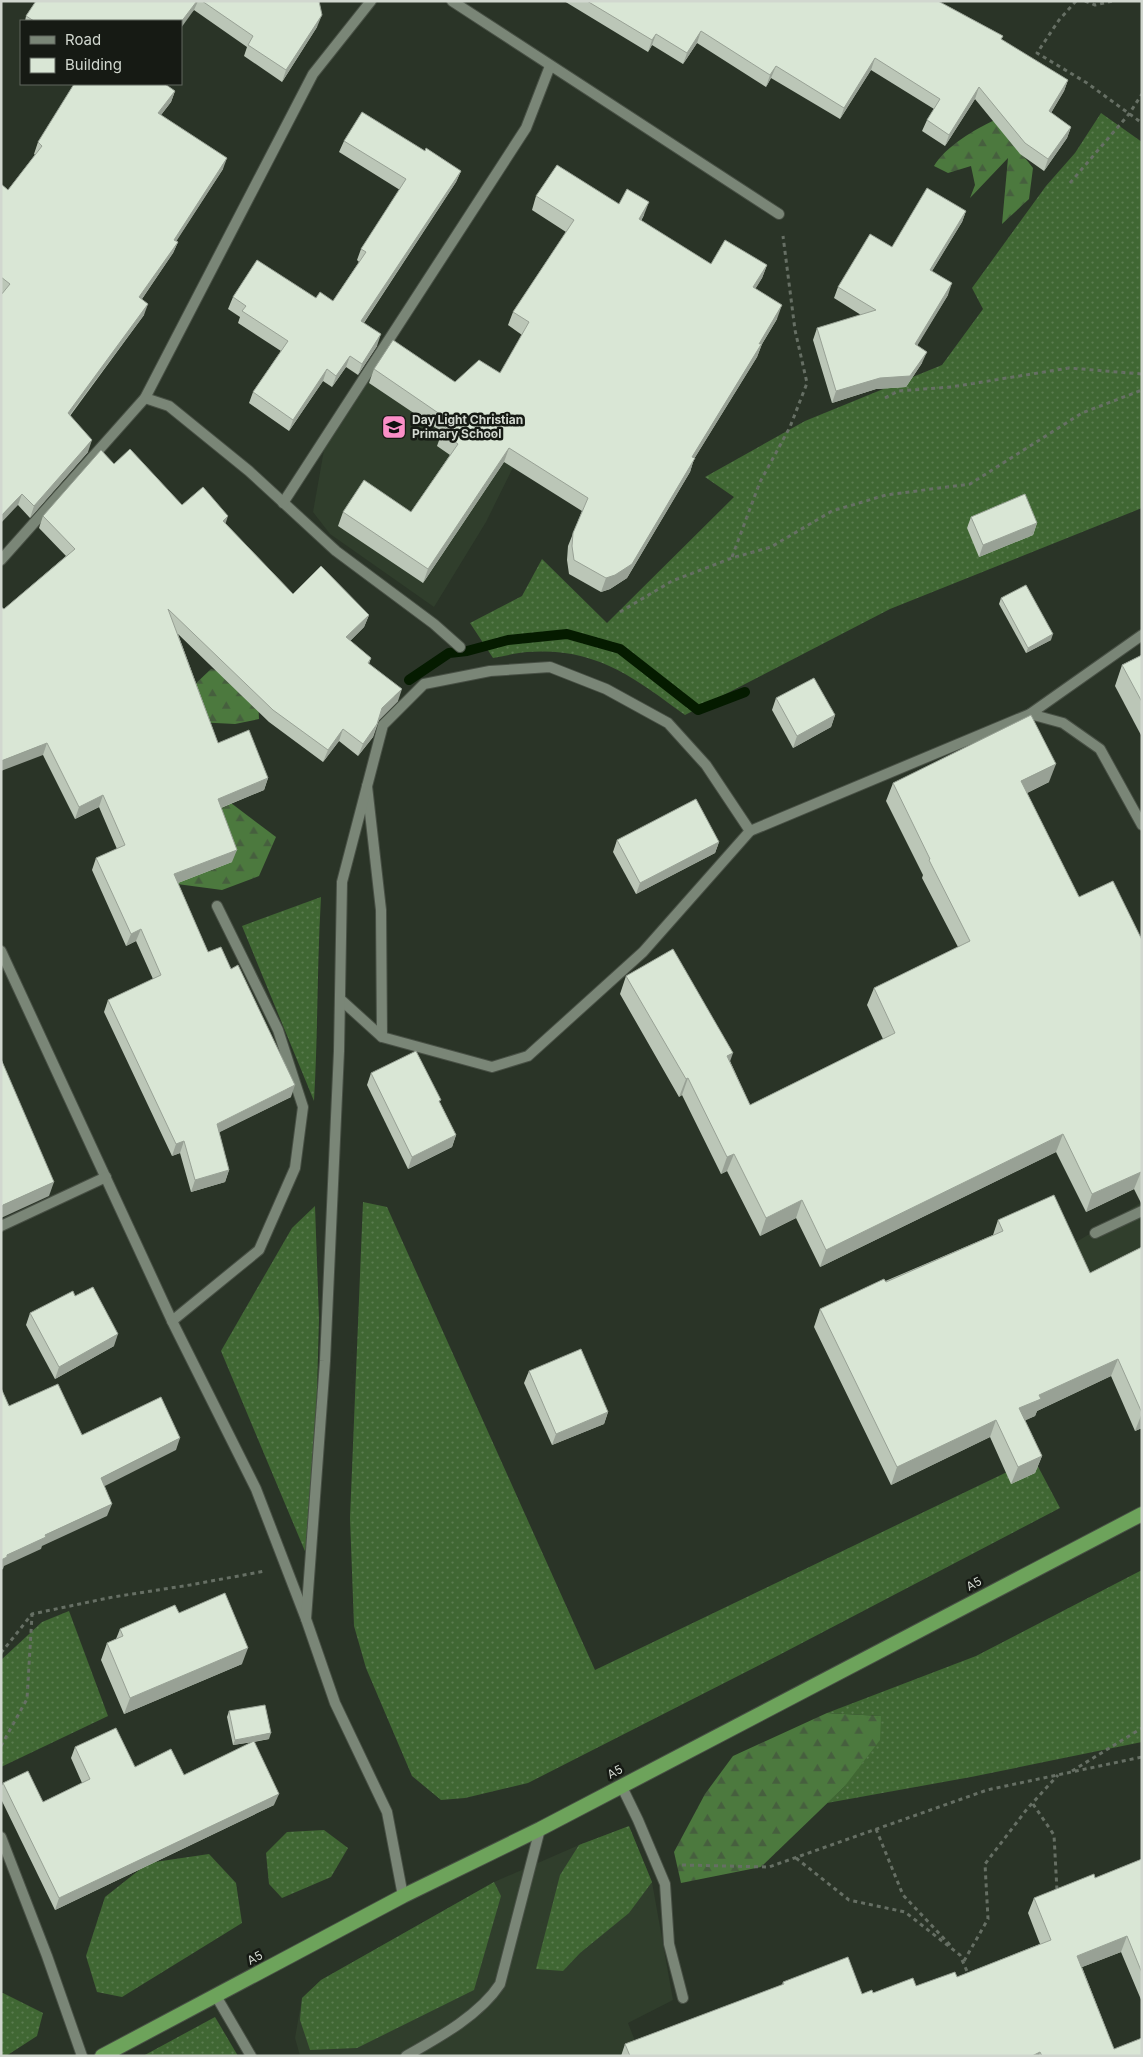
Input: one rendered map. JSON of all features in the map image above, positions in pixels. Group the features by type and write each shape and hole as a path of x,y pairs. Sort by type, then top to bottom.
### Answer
{"highway":[{"name":"A5","path":"102,2056 404,1896 540,1829 1142,1514"}],"street":[{"path":"1,560 144,398 313,74 371,1"},
{"path":"452,1 778,214"},
{"path":"283,504 526,128 550,66"},
{"path":"144,398 169,406 249,471 336,551 434,624 460,647"},
{"path":"340,999 382,1037 492,1067 528,1056 643,952 750,831 1030,714 1142,635"},
{"path":"306,1619 325,1361 340,999 342,882 383,725 424,684 490,671 550,667 606,689 668,723 706,765 750,831"},
{"path":"1030,714 1063,723 1100,749 1142,825"},
{"path":"367,785 380,910 382,1037"},
{"path":"172,1321 259,1250 295,1168 303,1107 278,1030 217,906"},
{"path":"1,951 172,1321 256,1489 306,1619 335,1703 387,1812 404,1896"},
{"path":"1,1226 106,1177"},
{"path":"1095,1233 1142,1211"},
{"path":"621,1785 665,1884 669,1944 684,1998"},
{"path":"406,2056 438,2037 490,1998 500,1984 540,1829"},
{"path":"1,1837 47,1956 82,2056"},
{"path":"216,1996 250,2056"}],"path":[{"path":"1076,1 1059,20 1037,53 1087,83 1142,123"},
{"path":"1085,1 1095,5 1113,1"},
{"path":"1070,183 1130,114 1142,94"},
{"path":"732,558 760,482 790,427 806,383 795,330 778,214"},
{"path":"885,398 898,391 951,387 1069,368 1142,374"},
{"path":"620,612 672,581 732,558 772,547 832,511 886,495 970,484 1082,414 1142,390"},
{"path":"1,1653 32,1614 113,1597 190,1586 270,1570"},
{"path":"1,1746 27,1699 32,1614"},
{"path":"1069,1772 1142,1728"},
{"path":"681,1865 769,1867 987,1790 1142,1757"},
{"path":"964,1962 988,1919 986,1864 1058,1775"},
{"path":"1033,1804 1054,1835 1057,1895"},
{"path":"876,1829 903,1895 960,1955 970,1979"},
{"path":"796,1858 849,1900 905,1912 960,1955"}],"shaded area":[{"path":"388,347 525,443 486,522 434,607 330,534 313,512 324,450"},
{"path":"1142,1202 1142,1378 1073,1244"},
{"path":"629,1826 652,1882 673,2000 628,2023 641,2056 300,2056 295,2038 302,1998 321,1980 494,1882 579,1845"}],"green space":[{"path":"1101,113 1142,142 1142,508 890,609 685,715 630,677 594,660 573,654 551,652 527,652 493,658 470,623 522,596 542,559 607,623 734,497 705,477 805,421 942,365 983,309 972,288 1046,186 1075,153"},
{"path":"995,120 1033,168 1029,199 1002,224 1008,158 970,198 975,185 971,166 948,173 934,166 953,145"},
{"path":"211,669 234,674 258,698 259,719 235,724 196,722 190,689"},
{"path":"227,800 276,837 259,876 222,890 177,884 192,801"},
{"path":"321,897 316,1050 314,1101 242,926"},
{"path":"363,1202 387,1207 595,1670 1034,1459 1060,1508 781,1654 528,1783 465,1798 441,1800 412,1776 366,1668 354,1626 350,1518"},
{"path":"315,1206 319,1319 312,1568 221,1351 292,1228"},
{"path":"1142,1570 1142,1742 971,1777 827,1803 844,1787 881,1716 827,1713 976,1656"},
{"path":"69,1611 108,1716 1,1767 1,1660 42,1622"},
{"path":"827,1713 881,1716 880,1740 844,1787 761,1867 681,1883 674,1852 705,1794 733,1756"},
{"path":"629,1826 652,1882 629,1913 580,1953 563,1971 536,1969 560,1875 579,1845"},
{"path":"324,1830 348,1848 331,1877 282,1898 269,1884 266,1853 287,1832"},
{"path":"209,1854 236,1883 242,1923 122,1997 97,1992 86,1956 105,1897 148,1863"},
{"path":"494,1882 501,1896 474,1990 357,2048 310,2050 300,2020 302,1998 321,1980"},
{"path":"3,1993 43,2013 37,2036 6,2056 1,2056 1,1994"},
{"path":"215,2017 238,2056 143,2056"}],"building":[{"path":"36,1 197,1 182,21 32,20 26,16"},
{"path":"202,1 319,1 322,15 286,70 248,45 253,36"},
{"path":"587,1 938,1 1003,36 1001,39 1068,80 1049,111 1071,127 1048,159 1025,143 979,87 949,135 927,120 940,99 875,58 844,108 776,66 770,75 701,31 687,53 656,34 652,40"},
{"path":"73,85 166,85 175,91 158,113 227,158 174,240 178,242 139,297 148,304 68,413 92,440 34,506 22,494 1,516 1,295 10,284 1,277 1,184 8,190 42,146 38,142"},
{"path":"362,112 425,151 426,148 461,171 361,321 381,334 362,364 350,356 336,376 327,369 293,420 253,392 288,341 242,311 246,306 233,297 257,260 316,298 320,292 333,301 366,252 361,249 406,179 344,141"},
{"path":"557,165 619,204 627,189 649,202 639,219 711,264 725,240 767,265 753,287 782,305 759,344 762,343 692,457 695,458 632,564 615,575 606,578 574,560 573,533 588,498 509,448 428,569 343,512 364,480 411,512 458,444 442,433 450,421 374,369 393,340 455,382 479,360 500,373 529,322 513,312 574,220 536,196"},
{"path":"927,188 966,211 930,270 952,283 915,344 927,352 910,376 880,378 836,391 817,328 876,310 838,287 870,234 892,247"},
{"path":"130,449 182,505 203,487 228,516 223,521 293,594 321,566 369,615 346,637 371,658 368,663 402,689 382,708 377,724 363,744 343,729 328,750 273,710 168,609 218,743 249,730 268,778 218,799 237,850 174,874 208,952 221,947 231,969 238,965 295,1085 217,1124 229,1170 195,1180 184,1141 176,1144 108,1000 161,975 141,929 131,934 96,858 125,845 103,795 79,807 47,743 1,761 1,607 4,609 75,549 43,516 101,450 114,464"},
{"path":"1025,494 1037,523 983,545 971,517"},
{"path":"1026,585 1053,634 1028,648 1001,598"},
{"path":"1142,655 1142,702 1122,665"},
{"path":"814,678 835,715 797,736 776,698"},
{"path":"1031,715 1056,764 1021,781 1079,897 1113,881 1142,940 1142,1174 1141,1172 1092,1194 1063,1134 826,1250 802,1200 766,1218 734,1154 727,1157 688,1078 686,1079 626,976 673,949 733,1053 727,1056 750,1105 895,1033 874,988 970,941 893,783"},
{"path":"696,799 719,842 640,883 617,840"},
{"path":"416,1051 441,1100 439,1101 456,1135 412,1157 371,1073"},
{"path":"1,1059 54,1182 3,1205 1,1208"},
{"path":"1054,1195 1090,1273 1142,1247 1142,1413 1118,1359 1039,1395 1041,1399 1019,1408 1042,1456 1018,1467 996,1420 897,1467 820,1309 884,1279 886,1282 1003,1231 998,1220"},
{"path":"93,1287 118,1334 59,1367 30,1313 73,1291 75,1296"},
{"path":"581,1349 608,1412 556,1434 529,1371"},
{"path":"58,1384 82,1435 161,1397 180,1438 101,1478 112,1504 45,1535 46,1537 7,1555 7,1557 1,1560 1,1388 9,1406"},
{"path":"225,1593 248,1648 130,1698 107,1643 123,1636 120,1629 175,1605 179,1613"},
{"path":"265,1705 271,1733 235,1740 229,1711"},
{"path":"116,1728 135,1767 171,1749 184,1775 254,1741 279,1794 59,1898 3,1783 28,1771 43,1802 90,1779 75,1747"},
{"path":"1142,1859 1142,1973 1127,1936 1077,1956 1114,2049 1142,2038 1142,2056 1042,2056 1040,2052 1032,2056 630,2056 625,2044 784,1984 783,1982 848,1957 862,1994 872,1990 873,1993 913,1978 916,1986 955,1972 957,1977 1051,1940 1034,1898 1094,1874 1095,1878"}],"waterway":[{"path":"409,680 449,653 467,651 508,640 567,634 620,649 698,710 745,692"}],"place":[{"name":"Day Light Christian Primary School","path":"394,427"}]}
